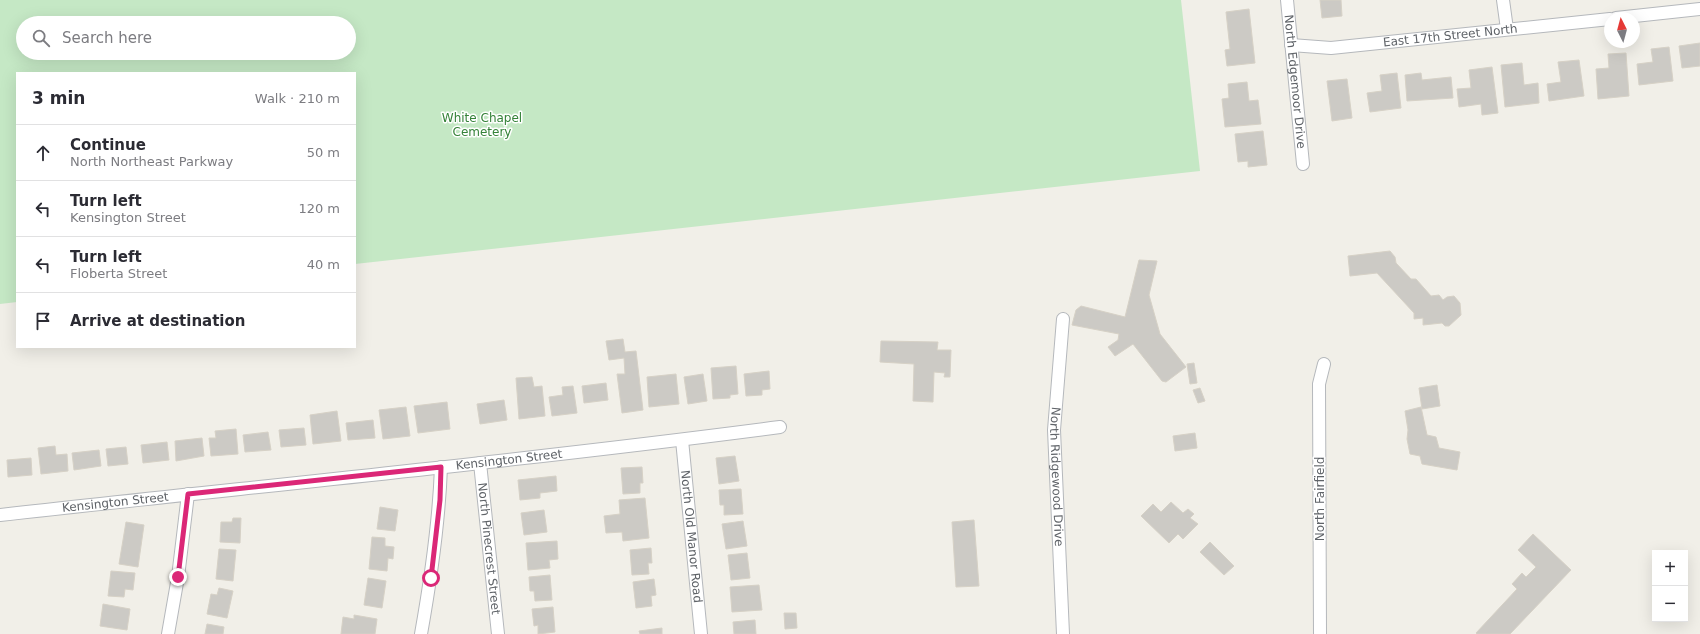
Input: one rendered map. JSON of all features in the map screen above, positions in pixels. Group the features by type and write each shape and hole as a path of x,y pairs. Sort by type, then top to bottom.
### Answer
{"street":[{"name":"North Edgemoor Drive","path":"1286,0 1303,164"},
{"path":"1503,0 1506,29"},
{"path":"1640,15 1700,9"},
{"name":"East 17th Street North","path":"1291,45 1331,48 1604,20"},
{"name":"North Ridgewood Drive","path":"1063,319 1054,430 1063,634"},
{"name":"North Fairfield","path":"1320,634 1319,384 1324,364"},
{"name":"Kensington Street","path":"0,515 682,440 780,427"},
{"name":"North Old Manor Road","path":"682,440 701,634"},
{"name":"North Pinecrest Street","path":"480,462 498,634"},
{"path":"421,634 431,578 440,500 441,467"},
{"path":"168,634 178,577 188,494"}],"green space":[{"name":"White Chapel Cemetery","path":"0,0 1181,0 1200,171 356,264 356,72 16,72 16,302 0,304"}],"building":[{"path":"1320,0 1341,0 1342,16 1322,18"},
{"path":"1249,9 1255,63 1227,66 1225,50 1230,49 1226,12"},
{"path":"1700,43 1700,66 1682,68 1679,46"},
{"path":"1669,47 1673,81 1639,85 1637,64 1653,62 1651,49"},
{"path":"1626,53 1629,96 1598,99 1596,69 1609,68 1608,54"},
{"path":"1579,60 1584,96 1549,101 1547,84 1561,82 1558,62"},
{"path":"1522,63 1524,85 1538,83 1539,103 1505,107 1501,65"},
{"path":"1492,67 1498,113 1482,115 1481,104 1459,107 1457,89 1471,88 1469,70"},
{"path":"1397,73 1401,108 1370,112 1367,93 1382,91 1380,75"},
{"path":"1421,73 1422,80 1451,77 1453,98 1407,101 1405,75"},
{"path":"1347,79 1352,118 1332,121 1327,81"},
{"path":"1247,82 1249,101 1258,100 1261,124 1225,127 1222,99 1229,98 1228,84"},
{"path":"1263,131 1267,165 1248,167 1248,161 1238,162 1235,134"},
{"path":"1390,251 1395,257 1396,263 1411,279 1416,279 1431,296 1439,295 1443,300 1447,297 1454,296 1460,303 1461,315 1449,326 1445,326 1442,323 1423,325 1423,318 1414,319 1414,313 1377,273 1350,276 1348,256"},
{"path":"1139,260 1157,261 1149,295 1160,334 1186,367 1166,382 1162,381 1133,344 1115,356 1108,347 1118,340 1119,334 1072,325 1076,310 1081,306 1125,317"},
{"path":"623,339 625,352 636,351 643,410 622,413 617,374 625,374 624,358 609,360 606,341"},
{"path":"881,341 938,342 937,350 951,350 950,377 944,377 945,373 934,372 933,402 913,401 914,364 880,362"},
{"path":"1194,363 1197,383 1190,384 1187,364"},
{"path":"736,366 738,394 730,395 730,398 713,399 711,368"},
{"path":"769,371 770,389 762,390 762,395 746,396 744,374"},
{"path":"676,374 679,404 649,407 647,377"},
{"path":"703,374 707,401 688,404 684,377"},
{"path":"532,377 534,387 542,386 545,416 519,419 516,378"},
{"path":"606,383 608,400 584,403 582,386"},
{"path":"1437,385 1440,406 1422,409 1419,388"},
{"path":"573,386 577,413 552,416 549,397 563,395 562,387"},
{"path":"1200,388 1205,401 1198,403 1193,390"},
{"path":"504,400 507,420 480,424 477,404"},
{"path":"447,402 450,429 418,433 414,406"},
{"path":"406,407 410,436 383,439 379,410"},
{"path":"1421,407 1427,435 1436,437 1439,448 1460,452 1457,470 1422,464 1420,456 1410,454 1407,439 1408,430 1405,411"},
{"path":"337,411 341,441 313,444 310,415"},
{"path":"373,420 375,438 348,440 346,423"},
{"path":"304,428 306,445 281,447 279,430"},
{"path":"236,429 238,454 211,456 209,438 216,438 215,431"},
{"path":"268,432 271,450 245,452 243,435"},
{"path":"1195,433 1197,448 1175,451 1173,436"},
{"path":"202,438 204,456 176,461 175,441"},
{"path":"167,442 169,460 143,463 141,445"},
{"path":"55,446 56,455 67,454 68,471 41,474 38,448"},
{"path":"126,447 128,464 108,466 106,449"},
{"path":"99,450 101,466 74,470 72,453"},
{"path":"735,456 739,481 719,484 716,458"},
{"path":"31,458 32,475 8,477 7,460"},
{"path":"642,467 643,483 640,483 640,493 623,494 621,468"},
{"path":"556,476 557,491 540,493 540,498 520,500 518,480"},
{"path":"741,489 743,514 724,515 724,505 720,505 719,490"},
{"path":"645,498 649,538 623,541 622,532 606,533 604,516 620,514 619,500"},
{"path":"1171,502 1183,513 1188,509 1194,514 1190,518 1198,524 1183,539 1178,534 1169,543 1141,516 1153,504 1161,512"},
{"path":"380,507 398,510 395,531 377,529"},
{"path":"544,510 547,532 524,535 521,513"},
{"path":"233,518 241,518 240,543 220,542 221,522 232,522"},
{"path":"974,520 979,586 956,587 952,522"},
{"path":"743,521 747,546 726,549 722,524"},
{"path":"126,522 144,525 138,567 119,564"},
{"path":"1533,534 1571,570 1510,634 1477,634 1476,633 1517,589 1512,584 1522,573 1526,577 1536,567 1518,550"},
{"path":"372,537 385,538 385,546 394,547 393,559 388,558 387,571 369,569"},
{"path":"557,541 558,559 549,560 550,568 528,570 526,543"},
{"path":"1210,542 1234,566 1224,575 1200,552"},
{"path":"651,548 652,563 648,563 649,574 632,575 630,550"},
{"path":"219,549 236,550 233,581 216,579"},
{"path":"747,553 750,578 731,580 728,555"},
{"path":"111,571 135,573 133,590 125,589 124,597 108,596"},
{"path":"550,575 552,600 535,601 534,591 530,591 529,577"},
{"path":"368,578 386,581 382,608 364,605"},
{"path":"654,579 656,595 651,596 652,606 636,608 633,582"},
{"path":"759,585 762,610 732,612 730,587"},
{"path":"219,588 233,591 227,618 207,614 211,594 217,595"},
{"path":"103,604 130,609 127,630 100,626"},
{"path":"553,607 555,632 538,634 538,625 534,626 532,609"},
{"path":"784,613 796,613 797,628 785,629"},
{"path":"354,615 377,619 375,634 341,634 343,617 354,619"},
{"path":"755,620 756,634 734,634 733,622"},
{"path":"207,624 224,627 223,634 205,634"},
{"path":"662,628 662,634 640,634 639,631"}],"route":[{"path":"178,577 188,494 441,467 440,500 431,578"}]}
